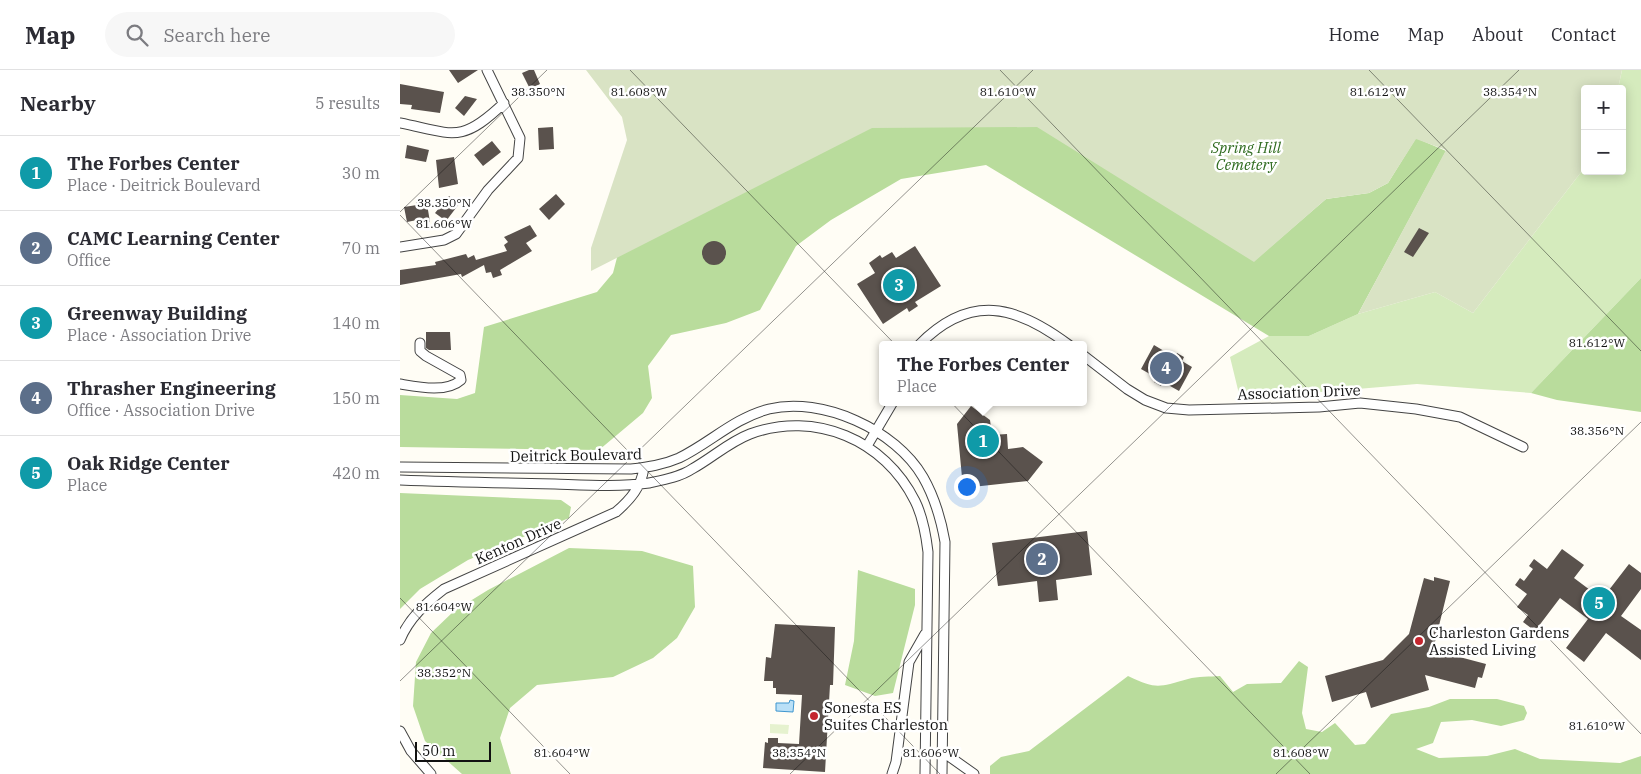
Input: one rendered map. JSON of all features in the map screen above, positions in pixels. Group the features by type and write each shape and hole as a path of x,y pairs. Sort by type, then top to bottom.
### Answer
{"street":[{"path":"400,247 444,240 456,234 488,190 518,158 520,138 487,70"},
{"path":"400,123 450,134 462,133 476,128 504,103"},
{"path":"923,341 949,320 986,310 1005,310 1030,318 1063,341"},
{"path":"400,384 445,387 455,385 461,380 460,375 420,351 420,343"},
{"name":"Association Drive","path":"1087,358 1127,388 1146,400 1166,408 1189,410 1319,407 1360,403 1416,409 1460,417 1523,447"},
{"name":"Deitrick Boulevard","path":"400,467 464,469 654,467 678,458 724,428 769,409 795,406 817,409 856,420 903,451 923,476 940,514 945,542 942,774"},
{"path":"868,446 892,406"},
{"name":"Deitrick Boulevard","path":"400,480 591,485 641,483 662,480 691,470 737,440 750,434 775,428 812,425 828,428 868,446 885,460 902,479 916,502 925,531 928,552 925,774"},
{"name":"Kenton Drive","path":"400,640 404,631 421,608 444,589 616,512 629,501 641,483 644,468"},
{"path":"892,774 896,762 909,662 926,631"},
{"path":"400,731 411,751 430,774"},
{"path":"943,752 974,774"}],"green space":[{"name":"Spring Hill Cemetery","path":"586,70 1622,70 1619,85 1581,85 1581,172 1473,313 1435,292 1358,314 1446,150 1416,139 1388,183 1369,193 1326,199 1254,262 1037,127 872,128 591,271 591,248 627,140 622,117"},
{"path":"1622,70 1641,70 1641,278 1531,393 1417,384 1285,395 1239,394 1230,357 1269,336 1309,336 1358,314 1435,292 1473,313 1581,172 1581,175 1626,175 1626,85 1619,85"},
{"path":"871,119 1037,126 1254,261 1326,199 1369,193 1388,183 1416,138 1446,151 1358,314 1309,336 1269,336 986,165 901,179 831,220 796,246 760,310 726,323 671,335 648,366 652,398 643,413 599,450 400,447 400,395 457,399 475,393 484,327 597,292 613,273 642,161"},
{"path":"1641,278 1641,412 1557,400 1531,393"},
{"path":"400,493 561,500 571,507 569,518 468,560 420,589 400,609"},
{"path":"569,548 642,551 693,566 695,607 677,638 653,658 613,677 537,685 510,708 500,738 511,774 462,774 425,741 413,706 416,662 431,633 454,611 488,590"},
{"path":"858,570 915,589 915,605 893,693 875,696 845,685 854,641"},
{"path":"1299,661 1308,667 1302,713 1306,729 1322,732 1335,723 1355,745 1365,744 1391,714 1429,707 1450,699 1497,699 1524,706 1527,713 1524,720 1501,726 1472,720 1441,722 1433,743 1416,749 1439,758 1487,756 1515,749 1540,759 1620,763 1641,756 1641,774 990,774 990,766 1001,757 1029,751 1128,676 1146,684 1158,686 1196,677 1220,676 1233,692 1247,684 1281,683"},
{"path":"770,724 789,725 788,734 770,733"}],"water":[{"path":"790,700 794,701 793,712 776,711 776,703 789,703"}],"building":[{"path":"449,70 478,70 458,83"},
{"path":"534,70 540,84 530,89 522,73"},
{"path":"400,84 444,92 440,113 411,109 412,105 400,104"},
{"path":"465,96 477,99 464,116 455,108"},
{"path":"553,127 554,149 539,150 538,128"},
{"path":"492,141 501,152 483,166 474,155"},
{"path":"407,145 429,150 426,162 405,158"},
{"path":"454,157 458,184 439,188 436,160"},
{"path":"556,194 565,204 549,220 539,209"},
{"path":"449,196 459,204 446,221 435,213"},
{"path":"426,198 430,222 418,224 417,220 407,222 404,207 417,205 416,200"},
{"path":"530,225 537,236 526,243 532,251 500,270 502,275 493,278 491,272 486,273 484,265 462,277 461,274 400,285 400,270 436,265 435,262 466,254 468,258 474,255 476,260 507,251 504,245 508,242 504,237"},
{"path":"1419,228 1429,233 1413,257 1404,252"},
{"path":"714,241 722,245 726,253 722,261 714,265 706,261 702,253 706,245"},
{"path":"915,246 941,286 915,302 918,306 909,312 907,308 883,324 857,284 875,273 869,263 880,255 882,258 892,252 896,258"},
{"path":"426,332 450,332 451,350 429,350 426,348"},
{"path":"1154,345 1174,357 1177,353 1184,357 1182,361 1192,367 1179,391 1163,382 1161,386 1154,382 1157,378 1141,369"},
{"path":"971,406 990,420 992,435 1007,434 1008,449 1023,447 1043,462 1028,481 963,488 957,424"},
{"path":"1087,531 1092,575 1056,580 1058,600 1039,602 1037,581 998,586 992,543"},
{"path":"1562,549 1584,565 1574,578 1602,599 1629,564 1641,573 1641,589 1621,616 1641,630 1641,660 1606,633 1584,662 1566,648 1588,619 1560,598 1535,631 1523,622 1528,615 1517,607 1527,594 1515,585 1520,578 1524,581 1533,569 1529,566 1534,559 1547,569"},
{"name":"Charleston Gardens Assisted Living","path":"1434,577 1450,581 1433,650 1486,664 1482,678 1478,677 1475,688 1425,675 1429,690 1371,708 1366,692 1332,702 1325,676 1383,660 1409,634 1424,578 1434,581"},
{"name":"Sonesta ES Suites Charleston","path":"775,624 835,627 833,685 830,685 825,772 763,768 765,742 768,743 768,738 778,738 778,743 799,744 802,695 776,694 776,688 773,688 773,681 764,681 766,657 771,658"}],"place":[{"name":"Greenway Building","path":"899,285"},
{"name":"Thrasher Engineering","path":"1166,368"},
{"name":"The Forbes Center","path":"983,441"},
{"name":"CAMC Learning Center","path":"1042,559"},
{"name":"Oak Ridge Center","path":"1599,603"},
{"name":"Charleston Gardens Assisted Living","path":"1419,641"},
{"name":"Sonesta ES Suites Charleston","path":"814,716"}]}
